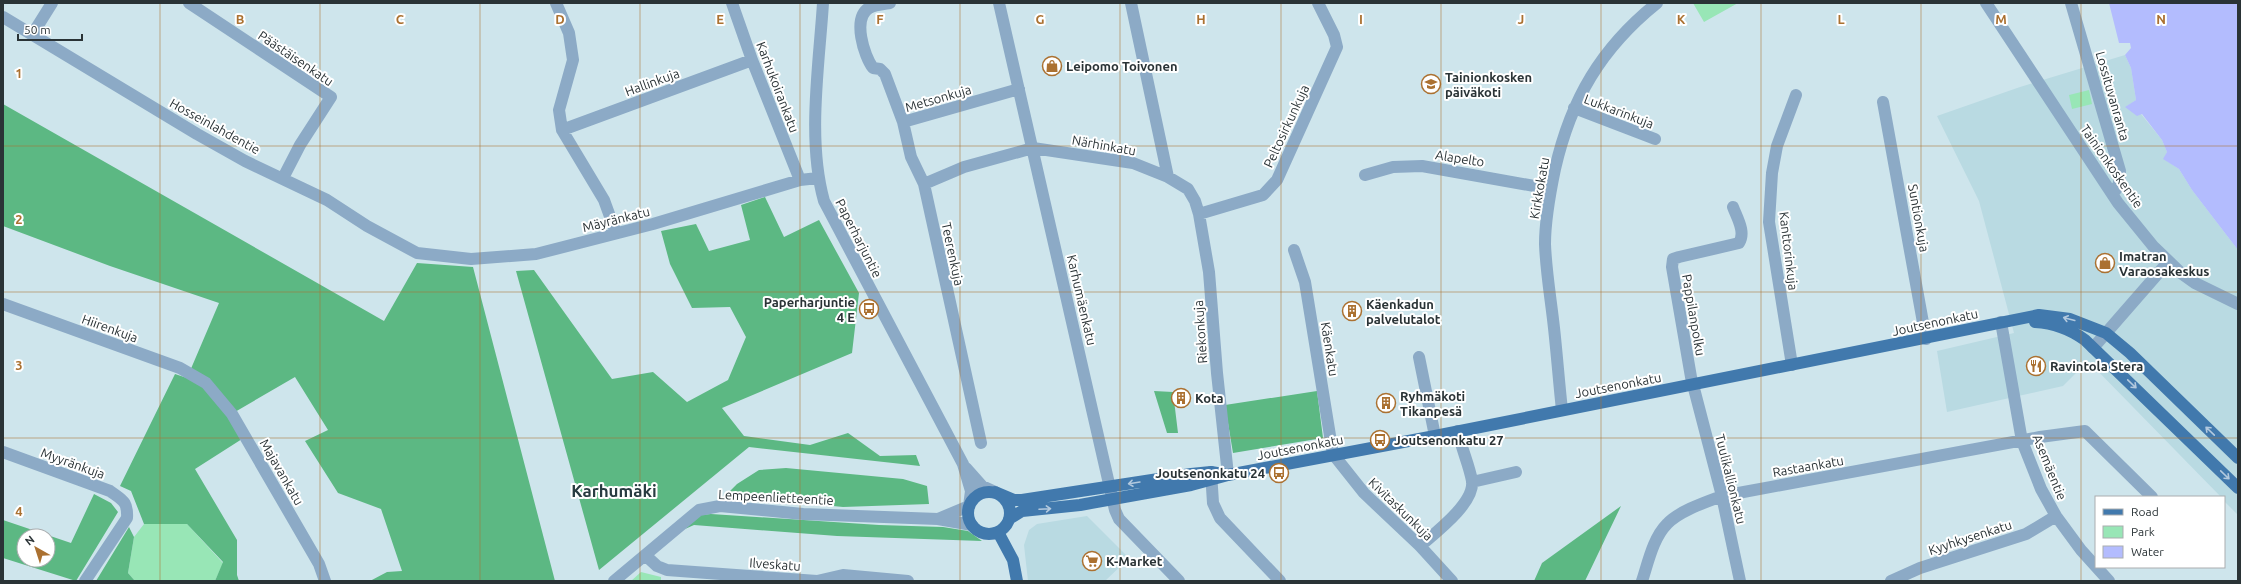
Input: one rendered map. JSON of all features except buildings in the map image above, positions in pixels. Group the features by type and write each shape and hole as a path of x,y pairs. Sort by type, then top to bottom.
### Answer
{"main road":[{"name":"Joutsenonkatu","path":"995,492 1014,500 1022,500 1110,486 1228,475 1792,366 2039,315 2056,316 2089,325 2106,333"},
{"name":"Joutsenonkatu","path":"2006,321 2056,325 2073,331 2093,348"},
{"path":"2106,333 2130,353 2238,458"},
{"path":"2093,348 2238,488"},
{"name":"Joutsenonkatu","path":"1009,520 1022,511 1080,505 1113,499 1211,476"},
{"path":"995,492 1009,506 1009,520 998,532 985,534 972,525 968,516 969,506 980,494 995,492"},
{"path":"998,532 1013,560 1017,581"}],"street":[{"path":"32,35 52,3"},
{"name":"Päästäisenkatu","path":"188,3 331,97 300,145 283,178"},
{"path":"556,3 569,33 573,60 559,110 562,130 604,200 616,233"},
{"name":"Karhukoirankatu","path":"732,3 752,60 800,180"},
{"name":"Paperharjuntie","path":"822,3 815,160 824,201 963,464 971,491 969,506"},
{"path":"890,3 869,8 862,14 859,25 868,62 873,68 880,69 885,74 903,122"},
{"name":"Karhumäenkatu","path":"999,3 1113,499 1119,519 1179,581"},
{"path":"1131,3 1168,177"},
{"name":"Peltosirkunkuja","path":"1199,214 1263,195 1277,180 1337,47 1334,35 1318,3"},
{"name":"Kirkkokatu","path":"1562,410 1546,259 1546,232 1551,189 1563,138 1574,108 1589,78 1604,56 1638,18 1657,3"},
{"name":"Tainionkoskentie","path":"1986,3 2112,194 2153,246 2168,262 2195,282 2238,304"},
{"name":"Lossituvanranta","path":"2071,3 2120,171 2120,179 2117,190 2112,194"},
{"name":"Hosseinlahdentie","path":"3,17 211,142 245,161 326,200 367,226 417,253"},
{"name":"Hallinkuja","path":"562,130 752,60"},
{"name":"Metsonkuja","path":"924,184 911,157 903,122 1019,89"},
{"name":"Kanttorinkuja","path":"1792,366 1769,222 1772,179 1777,146 1796,95"},
{"name":"Suntionkuja","path":"1884,102 1926,339"},
{"name":"Lukkarinkuja","path":"1574,108 1655,139"},
{"path":"924,184 964,166 1033,148"},
{"name":"Närhinkatu","path":"1033,148 1133,163 1168,177 1188,189"},
{"name":"Alapelto","path":"1366,176 1393,167 1422,166 1551,189"},
{"name":"Mäyränkatu","path":"417,253 471,259 536,254 653,224 800,180 818,178"},
{"name":"Teerenkuja","path":"924,184 981,442"},
{"name":"Riekonkuja","path":"1188,189 1199,214 1209,272 1217,373 1228,475"},
{"name":"Pappilanpolku","path":"1693,385 1672,275 1673,259 1739,243 1742,238 1742,232 1733,207"},
{"name":"Käenkatu","path":"1294,250 1305,282 1333,454"},
{"path":"2093,348 2168,262"},
{"name":"Hiirenkuja","path":"3,304 180,368 206,383"},
{"name":"Asemäentie","path":"2006,321 2022,441 2041,489 2056,516 2102,579"},
{"path":"1419,357 1435,436"},
{"name":"Majavankatu","path":"206,383 232,414 319,564 325,581"},
{"name":"Tuulikallionkatu","path":"1693,385 1722,496 1740,581"},
{"path":"1420,546 1461,509 1470,494 1472,482 1458,431"},
{"name":"Rastaankatu","path":"1642,581 1656,541 1667,524 1693,508 1722,496 2022,441 2085,431 2151,496"},
{"name":"Myyränkuja","path":"3,452 110,491 123,500 128,507 127,518 85,581"},
{"name":"Kivitaskunkuja","path":"1333,454 1364,493 1420,546 1452,581"},
{"name":"Paperharjuntie","path":"963,464 982,486 995,492"},
{"path":"1472,482 1516,472"},
{"path":"1211,476 1213,503 1220,518 1280,581"},
{"name":"Lempeenlietteentie","path":"614,581 699,510 720,506 802,514 938,519 972,525"},
{"name":"Lempeenlietteentie","path":"938,519 969,506"},
{"name":"Kyyhkysenkatu","path":"1890,581 1920,568 2026,534 2056,516"},
{"name":"Ilveskatu","path":"645,555 657,566 667,570 817,580 843,575 908,581"}],"shaded area":[{"path":"2125,55 2131,68 2136,100 2126,107 2141,114 2162,140 2167,152 2164,159 2179,169 2192,190 2238,250 2238,515 2225,502 2225,496 2220,496 2088,361 2063,386 1947,412 1937,351 2014,333 1979,201 1937,116 2020,87"},
{"path":"1087,516 1129,558 1105,581 1028,581 1024,545 1029,530 1037,524"}],"green space":[{"path":"1693,3 1738,3 1704,22"},
{"path":"2089,90 2092,104 2072,109 2069,95"},
{"path":"3,104 384,321 417,263 473,267 555,581 370,581 387,572 402,571 381,509 338,493 305,441 328,430 295,377 228,416 242,439 195,469 237,540 237,575 239,581 215,581 223,562 187,524 144,524 131,491 120,486 175,374 187,378 219,303 110,266 3,226"},
{"path":"765,197 784,237 819,220 859,293 852,353 722,408 744,436 810,445 848,433 880,456 916,455 920,466 749,447 599,570 516,271 534,270 612,379 653,372 687,402 728,380 746,337 730,307 692,308 670,264 661,231 696,224 709,251 750,240 741,205"},
{"path":"1154,391 1173,392 1178,433 1167,433"},
{"path":"1317,391 1323,438 1233,453 1225,405"},
{"path":"786,468 903,479 927,486 929,504 843,507 726,495 737,484 759,470"},
{"path":"94,494 111,503 118,512 76,581 35,568 56,568 56,538 71,543"},
{"path":"1621,506 1585,581 1534,581 1542,563"},
{"path":"711,514 879,525 943,527 968,531 982,541 837,536 694,525 685,529 699,515"},
{"path":"3,520 27,528 16,528 16,562 3,558"},
{"path":"144,524 187,524 223,563 215,581 135,581 128,573 134,537"},
{"path":"129,527 134,537 128,573 135,581 96,581"},
{"path":"641,572 661,577 661,581 631,581"}],"water":[{"path":"2109,3 2238,3 2238,250 2192,190 2179,169 2163,159 2167,152 2162,140 2142,114 2137,116 2125,107 2136,100 2131,68 2125,55 2131,48 2130,43 2119,43"}],"place":[{"name":"Leipomo Toivonen","path":"1052,66"},
{"name":"Tainionkosken päiväkoti","path":"1431,84"},
{"name":"Imatran Varaosakeskus","path":"2105,263"},
{"name":"Paperharjuntie 4 E","path":"869,309"},
{"name":"Käenkadun palvelutalot","path":"1352,311"},
{"name":"Ravintola Stera","path":"2036,366"},
{"name":"Kota","path":"1181,398"},
{"name":"Ryhmäkoti Tikanpesä","path":"1386,403"},
{"name":"Joutsenonkatu 27","path":"1380,440"},
{"name":"Joutsenonkatu 24","path":"1279,473"},
{"name":"K-Market","path":"1092,561"}],"district":[{"name":"Karhumäki","path":"614,491"}]}
